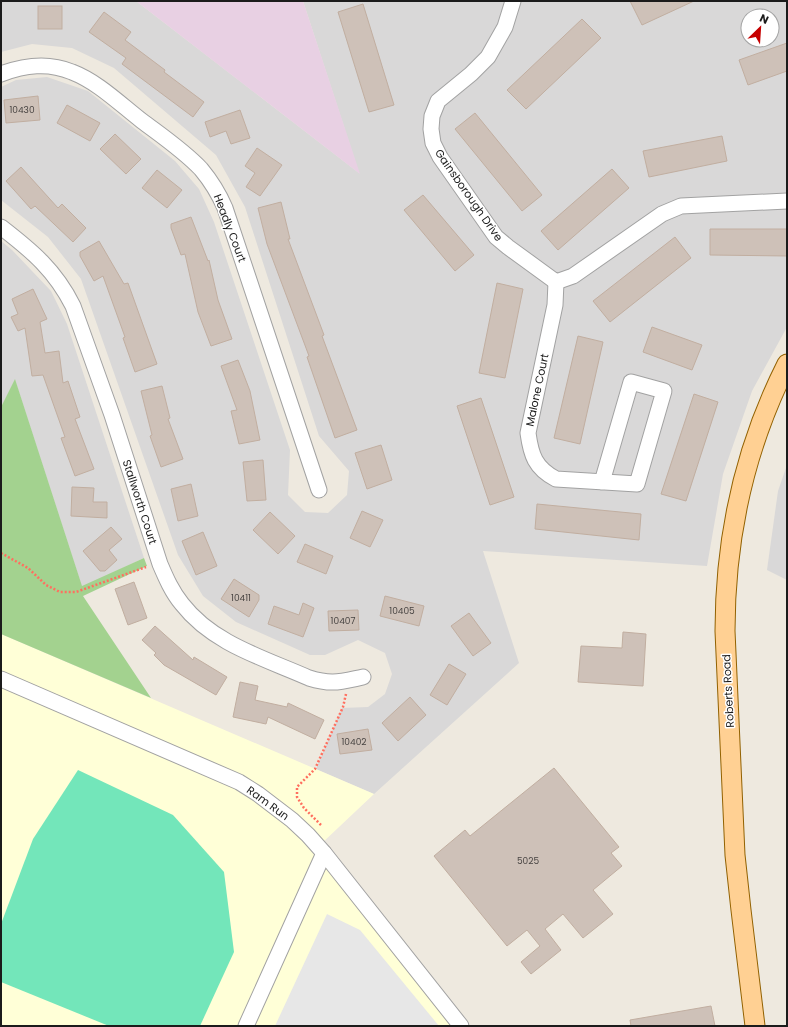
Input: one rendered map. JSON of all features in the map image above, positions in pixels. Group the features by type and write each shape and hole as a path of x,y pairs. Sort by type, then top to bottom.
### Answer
{"main road":[{"name":"Roberts Road","path":"755,1026 740,910 735,855 725,631 725,597 729,558 736,515 746,469 760,426 787,364"}],"street":[{"name":"Gainsborough Drive","path":"513,1 505,27 488,56 471,74 438,102 432,116 433,143 440,157 496,237 556,282"},
{"name":"Headly Court","path":"1,74 26,66 54,67 72,72 92,82 186,155 207,177 225,208 319,490"},
{"path":"556,282 573,276 662,214 681,206 787,201"},
{"name":"Stallworth Court","path":"1,227 34,253 56,277 74,306 112,415 159,562 169,583 182,604 200,624 222,639 309,678 329,682 356,678"},
{"name":"Malone Court","path":"556,282 555,305 528,433 530,447 536,463 546,474 556,479 602,482 637,484 664,392 631,382 602,482"},
{"name":"Ram Run","path":"1,679 239,782 258,794 292,820 324,853 461,1026"},
{"path":"246,1026 324,853"}],"path":[{"path":"1,553 28,568 46,585 60,592 72,592 159,562"},
{"path":"321,825 304,808 297,797 297,787 315,769 356,678"}],"shaded area":[{"path":"1,1 136,1 359,173 303,1 787,1 787,327 752,391 723,474 707,566 483,551 519,663 374,794 316,769 342,708 368,707 385,694 392,674 385,653 358,640 325,655 310,655 236,622 203,596 178,555 81,279 48,237 1,200 1,87 16,80 47,77 88,91 175,161 199,189 214,222 290,450 288,495 305,512 328,513 347,495 349,471 319,436 245,207 216,155 114,68 72,48 32,44 1,52"},
{"path":"136,1 303,1 360,174 351,167"},
{"path":"1,241 12,250 51,291 67,324 144,558 82,587 15,380 1,407"},
{"path":"787,465 787,580 767,570 778,491"},
{"path":"1,634 374,794 321,844 467,1026 1,1026"},
{"path":"327,914 360,930 439,1026 275,1026"}],"green space":[{"path":"15,379 82,586 144,558 147,566 83,596 151,698 1,634 1,407"},
{"path":"78,770 173,815 224,872 234,952 200,1026 109,1026 1,982 1,924 33,839"}],"building":[{"path":"630,1 694,1 642,25"},
{"path":"363,4 394,105 369,112 338,12"},
{"path":"38,6 62,6 62,29 38,29"},
{"path":"104,12 131,32 125,40 204,102 193,117 122,64 126,58 89,32"},
{"path":"582,19 601,38 526,109 507,90"},
{"path":"787,43 787,71 748,85 739,60 773,48 780,48 780,45"},
{"path":"38,96 40,120 6,123 4,100"},
{"path":"67,105 100,123 90,141 57,123"},
{"path":"240,110 250,138 231,144 226,131 210,137 205,122"},
{"path":"475,113 542,195 522,211 455,129"},
{"path":"115,134 141,159 126,174 100,149"},
{"path":"722,136 727,161 649,177 643,151"},
{"path":"257,148 282,165 260,196 246,187 255,173 245,166"},
{"path":"21,167 58,208 62,204 86,228 73,242 35,206 31,209 6,181"},
{"path":"612,169 629,188 558,250 541,231"},
{"path":"157,170 182,190 167,208 142,188"},
{"path":"423,195 474,255 455,271 404,210"},
{"path":"281,202 290,239 288,239 324,335 322,336 357,430 335,438 307,357 309,356 267,244 258,208"},
{"path":"191,217 208,261 209,260 218,300 232,339 211,346 198,312 185,254 181,255 171,228 171,224"},
{"path":"710,229 787,229 787,256 710,255"},
{"path":"675,237 691,258 610,322 593,301"},
{"path":"99,241 124,284 128,283 157,364 135,372 123,338 125,337 103,276 94,281 80,256 80,252"},
{"path":"497,283 523,289 505,378 479,373"},
{"path":"33,289 47,319 40,322 45,353 59,351 63,383 68,381 80,417 75,419 94,469 75,476 61,438 65,437 43,375 32,376 25,328 18,331 11,317 18,314 12,299"},
{"path":"652,327 702,345 692,370 643,352"},
{"path":"578,336 603,342 580,444 554,438"},
{"path":"238,360 250,391 260,440 239,444 231,411 237,410 221,366"},
{"path":"162,386 170,418 168,419 183,459 161,467 150,436 152,435 141,391"},
{"path":"694,394 718,402 686,501 661,494"},
{"path":"481,398 514,497 490,505 457,406"},
{"path":"381,445 392,480 367,489 355,453"},
{"path":"263,460 266,500 247,501 243,462"},
{"path":"191,484 198,516 178,521 171,489"},
{"path":"72,487 94,488 93,502 107,502 107,518 71,516"},
{"path":"537,504 641,514 639,540 535,529"},
{"path":"362,511 383,520 370,547 350,538"},
{"path":"270,512 295,536 278,554 253,530"},
{"path":"111,527 122,539 109,550 117,560 105,571 100,571 83,551"},
{"path":"203,532 217,566 196,575 182,541"},
{"path":"305,544 333,556 326,574 297,562"},
{"path":"234,579 259,595 259,600 249,617 221,599"},
{"path":"134,582 147,618 128,625 115,589"},
{"path":"385,596 424,606 419,626 380,616"},
{"path":"303,603 314,608 303,637 268,624 274,606 299,615"},
{"path":"358,610 359,630 329,631 328,611"},
{"path":"469,613 491,643 473,656 451,626"},
{"path":"155,626 193,660 194,657 227,677 216,695 164,665 154,655 156,653 142,640"},
{"path":"623,632 646,634 643,686 578,682 581,646 622,648"},
{"path":"449,664 466,674 447,705 430,695"},
{"path":"240,682 258,686 255,700 287,707 288,703 324,720 315,739 268,717 266,724 233,717"},
{"path":"410,697 426,715 398,741 382,723"},
{"path":"368,729 372,750 340,754 337,734"},
{"path":"554,768 619,847 611,853 622,866 593,890 613,914 583,938 563,914 545,929 561,950 531,974 521,962 540,946 527,930 507,946 434,856 465,830 470,836"},
{"path":"711,1006 715,1026 631,1026 630,1020"}]}
